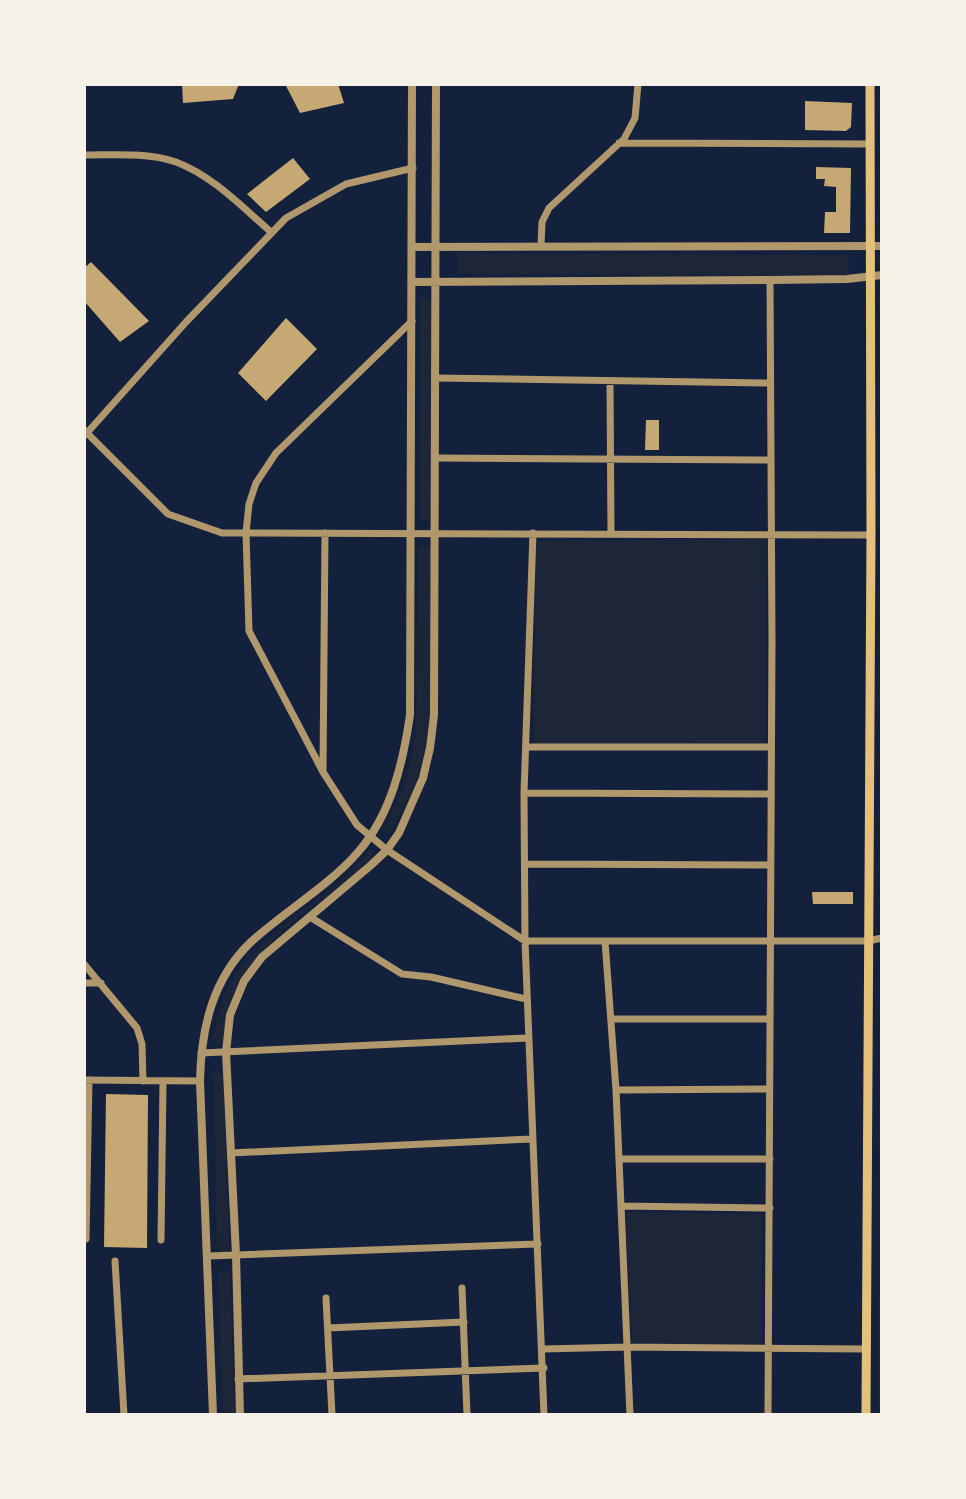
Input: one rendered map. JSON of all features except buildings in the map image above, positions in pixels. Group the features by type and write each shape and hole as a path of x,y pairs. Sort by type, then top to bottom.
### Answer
{"main road":[{"path":"866,1415 870,275 876,247 870,84"}],"street":[{"path":"213,1415 200,1081 201,1053 210,1006 236,958 252,941 326,883 369,837 390,798 408,731 412,84"},
{"path":"240,1415 226,1052 230,1015 244,981 270,950 387,850 408,816 423,778 430,748 434,715 436,84"},
{"path":"541,245 542,222 549,208 619,143 635,118 638,84"},
{"path":"619,143 870,144"},
{"path":"84,155 138,155 175,162 208,179 271,232"},
{"path":"413,168 346,184 294,212 271,232 85,433 168,514 222,533 871,535"},
{"path":"412,247 876,247"},
{"path":"412,282 847,279 882,275"},
{"path":"768,1415 770,280"},
{"path":"412,321 276,453 256,483 249,504 246,533 249,631 323,772 357,825 387,850 525,941 868,941 882,938"},
{"path":"435,378 770,383"},
{"path":"610,381 611,534"},
{"path":"435,458 770,460"},
{"path":"323,772 325,533"},
{"path":"533,533 524,793 525,941 544,1415"},
{"path":"526,747 771,747"},
{"path":"524,793 771,794"},
{"path":"525,864 770,865"},
{"path":"310,917 402,974 431,977 526,999"},
{"path":"605,941 616,1090 630,1415"},
{"path":"84,964 137,1028 142,1044 143,1081"},
{"path":"84,983 101,983"},
{"path":"611,1019 769,1019"},
{"path":"201,1053 527,1038"},
{"path":"86,1239 87,1080 200,1081"},
{"path":"161,1240 163,1082"},
{"path":"616,1090 768,1089"},
{"path":"231,1153 532,1139"},
{"path":"619,1159 770,1159"},
{"path":"621,1206 770,1208"},
{"path":"209,1256 538,1244"},
{"path":"115,1261 124,1415"},
{"path":"462,1288 467,1415"},
{"path":"326,1298 332,1415"},
{"path":"328,1328 464,1322"},
{"path":"543,1349 865,1349"},
{"path":"238,1379 544,1368"}],"shaded area":[{"path":"457,253 849,255 849,276 458,274"},
{"path":"420,298 431,300 431,517 420,521"},
{"path":"882,409 882,921 880,829"},
{"path":"767,539 766,743 533,744 536,541"},
{"path":"418,546 430,546 430,705 426,746 417,781 391,832 386,833 383,830 405,786 416,734"},
{"path":"371,849 375,852 365,865 294,921 255,961 240,984 229,1012 222,1044 216,1046 212,1040 221,1006 240,969 267,940 346,876"},
{"path":"880,945 882,1415 878,1415"},
{"path":"213,1072 224,1073 229,1249 220,1252 217,1249"},
{"path":"625,1212 762,1214 762,1345 632,1343"},
{"path":"228,1270 235,1415 223,1415 218,1274"}]}
